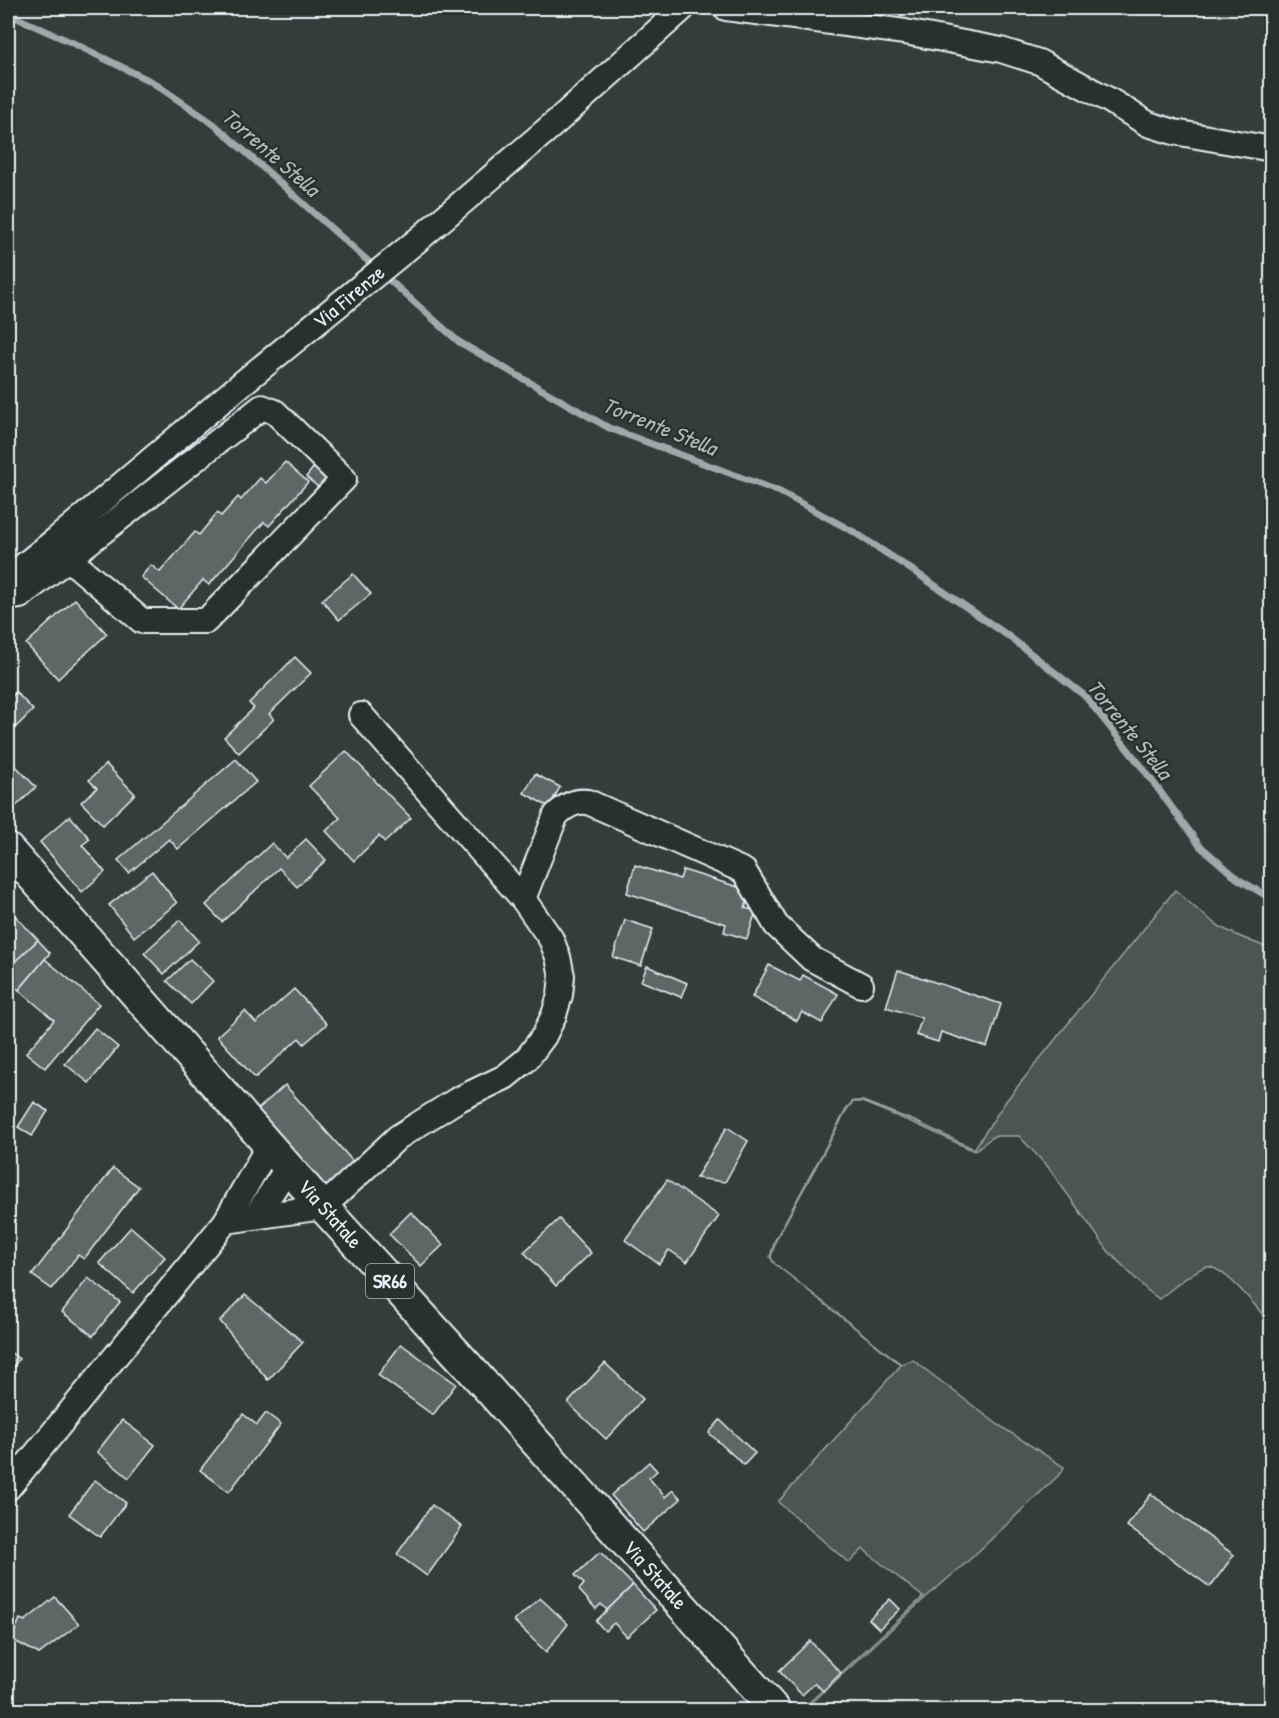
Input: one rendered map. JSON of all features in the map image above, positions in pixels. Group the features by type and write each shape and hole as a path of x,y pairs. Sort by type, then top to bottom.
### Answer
{"main road":[{"name":"Via Statale","path":"8,849 323,1207 776,1710"}],"street":[{"name":"Via Firenze","path":"8,578 419,239 555,123 683,8"},
{"path":"726,8 905,32 1001,50 1039,62 1148,123 1174,132 1272,149"},
{"path":"8,598 20,596 262,407 275,412 344,479 206,621 142,621 69,559"},
{"path":"226,1221 323,1207 398,1137 457,1100 505,1077 526,1060 544,1036 554,1016 560,995 562,976 558,957 550,939 523,899 361,715"},
{"path":"523,899 556,815 572,803 588,802 744,871 776,925 812,959 861,985"},
{"path":"8,1488 226,1221 269,1145"},
{"path":"256,1216 288,1167"}],"shaded area":[{"path":"1175,890 1219,926 1271,949 1271,1325 1231,1280 1213,1268 1206,1267 1195,1272 1159,1299 1147,1290 1109,1252 1048,1167 1019,1136 994,1136 974,1151 862,1102 853,1102 848,1108 776,1240 771,1257 774,1263 770,1257 775,1240 847,1108 853,1101 863,1101 917,1122 974,1149 1006,1101"},
{"path":"774,1263 901,1364 913,1360 997,1424 1064,1467 1062,1472 966,1563 804,1710 801,1710 923,1597 863,1549 849,1563 778,1502 901,1365"}],"building":[{"path":"285,462 308,482 269,526 264,522 209,585 203,580 178,609 141,577 151,565 160,572 195,532 199,535 217,513 221,516 238,497 241,500 260,478 266,483"},
{"path":"314,467 333,482 324,492 306,477"},
{"path":"353,574 371,594 339,620 322,600"},
{"path":"75,599 107,634 58,679 26,644"},
{"path":"295,657 311,673 269,714 274,719 239,753 224,737 254,708 249,703"},
{"path":"16,692 33,710 14,729 8,723 8,700"},
{"path":"346,751 411,818 385,842 379,836 354,861 326,831 340,818 309,786"},
{"path":"8,758 36,787 10,812 8,810"},
{"path":"236,759 256,782 178,849 169,839 129,873 118,860"},
{"path":"106,764 135,794 103,825 81,802 97,788 89,780"},
{"path":"535,774 560,787 549,807 524,793"},
{"path":"70,816 90,839 82,845 105,872 82,892 40,842"},
{"path":"306,839 326,860 297,887 279,868 222,922 206,905 272,843 286,858"},
{"path":"635,865 680,879 683,870 751,891 745,908 756,911 747,939 724,932 726,924 627,893"},
{"path":"152,871 177,903 134,937 109,905"},
{"path":"8,908 38,940 9,967 8,965"},
{"path":"180,920 199,941 164,974 144,953"},
{"path":"625,920 653,929 641,966 613,957"},
{"path":"38,940 50,953 19,990 8,981 8,968"},
{"path":"45,959 99,1004 45,1068 26,1053 54,1020 19,990"},
{"path":"190,959 213,981 191,1004 167,981"},
{"path":"769,965 800,981 803,975 838,994 822,1023 802,1012 797,1021 752,997"},
{"path":"647,966 687,983 681,997 641,981"},
{"path":"898,970 1001,1004 987,1047 941,1032 938,1042 916,1035 922,1018 886,1007"},
{"path":"294,989 327,1024 304,1044 299,1038 255,1078 217,1036 245,1011 256,1023"},
{"path":"95,1028 118,1047 89,1083 65,1064"},
{"path":"285,1085 357,1166 328,1192 256,1111"},
{"path":"34,1102 48,1111 32,1136 18,1127"},
{"path":"727,1127 748,1141 725,1182 696,1178"},
{"path":"113,1168 139,1187 84,1259 78,1255 52,1289 32,1275"},
{"path":"667,1180 719,1216 687,1262 669,1250 659,1264 625,1240"},
{"path":"411,1212 443,1245 421,1266 389,1234"},
{"path":"559,1219 591,1253 556,1286 524,1252"},
{"path":"131,1227 165,1257 133,1293 99,1263"},
{"path":"88,1278 120,1302 93,1336 62,1312"},
{"path":"245,1295 303,1342 268,1380 220,1321"},
{"path":"401,1344 456,1384 433,1415 378,1375"},
{"path":"8,1350 19,1359 8,1374"},
{"path":"605,1363 643,1399 606,1439 568,1403"},
{"path":"266,1413 281,1424 229,1492 200,1470 243,1414 257,1425"},
{"path":"122,1420 155,1445 129,1478 97,1452"},
{"path":"720,1420 755,1453 744,1465 709,1433"},
{"path":"649,1462 657,1471 649,1478 665,1497 673,1490 681,1499 643,1532 611,1495"},
{"path":"95,1480 126,1503 100,1537 69,1514"},
{"path":"1151,1494 1234,1555 1210,1587 1127,1526"},
{"path":"432,1505 462,1527 427,1576 397,1554"},
{"path":"600,1552 633,1585 607,1610 601,1604 596,1609 579,1590 584,1584 575,1575"},
{"path":"633,1585 656,1610 627,1637 614,1623 605,1631 596,1621"},
{"path":"55,1597 79,1624 39,1654 11,1639 20,1619 25,1621"},
{"path":"540,1598 568,1624 546,1652 514,1621"},
{"path":"890,1599 900,1609 879,1629 869,1619"},
{"path":"810,1641 841,1673 823,1691 815,1683 802,1695 779,1671"}],"waterway":[{"name":"Torrente Stella","path":"8,14 152,82 215,125 459,342 609,428 780,492 854,532 1007,635 1085,696 1142,767 1200,846 1238,879 1272,899"}]}
